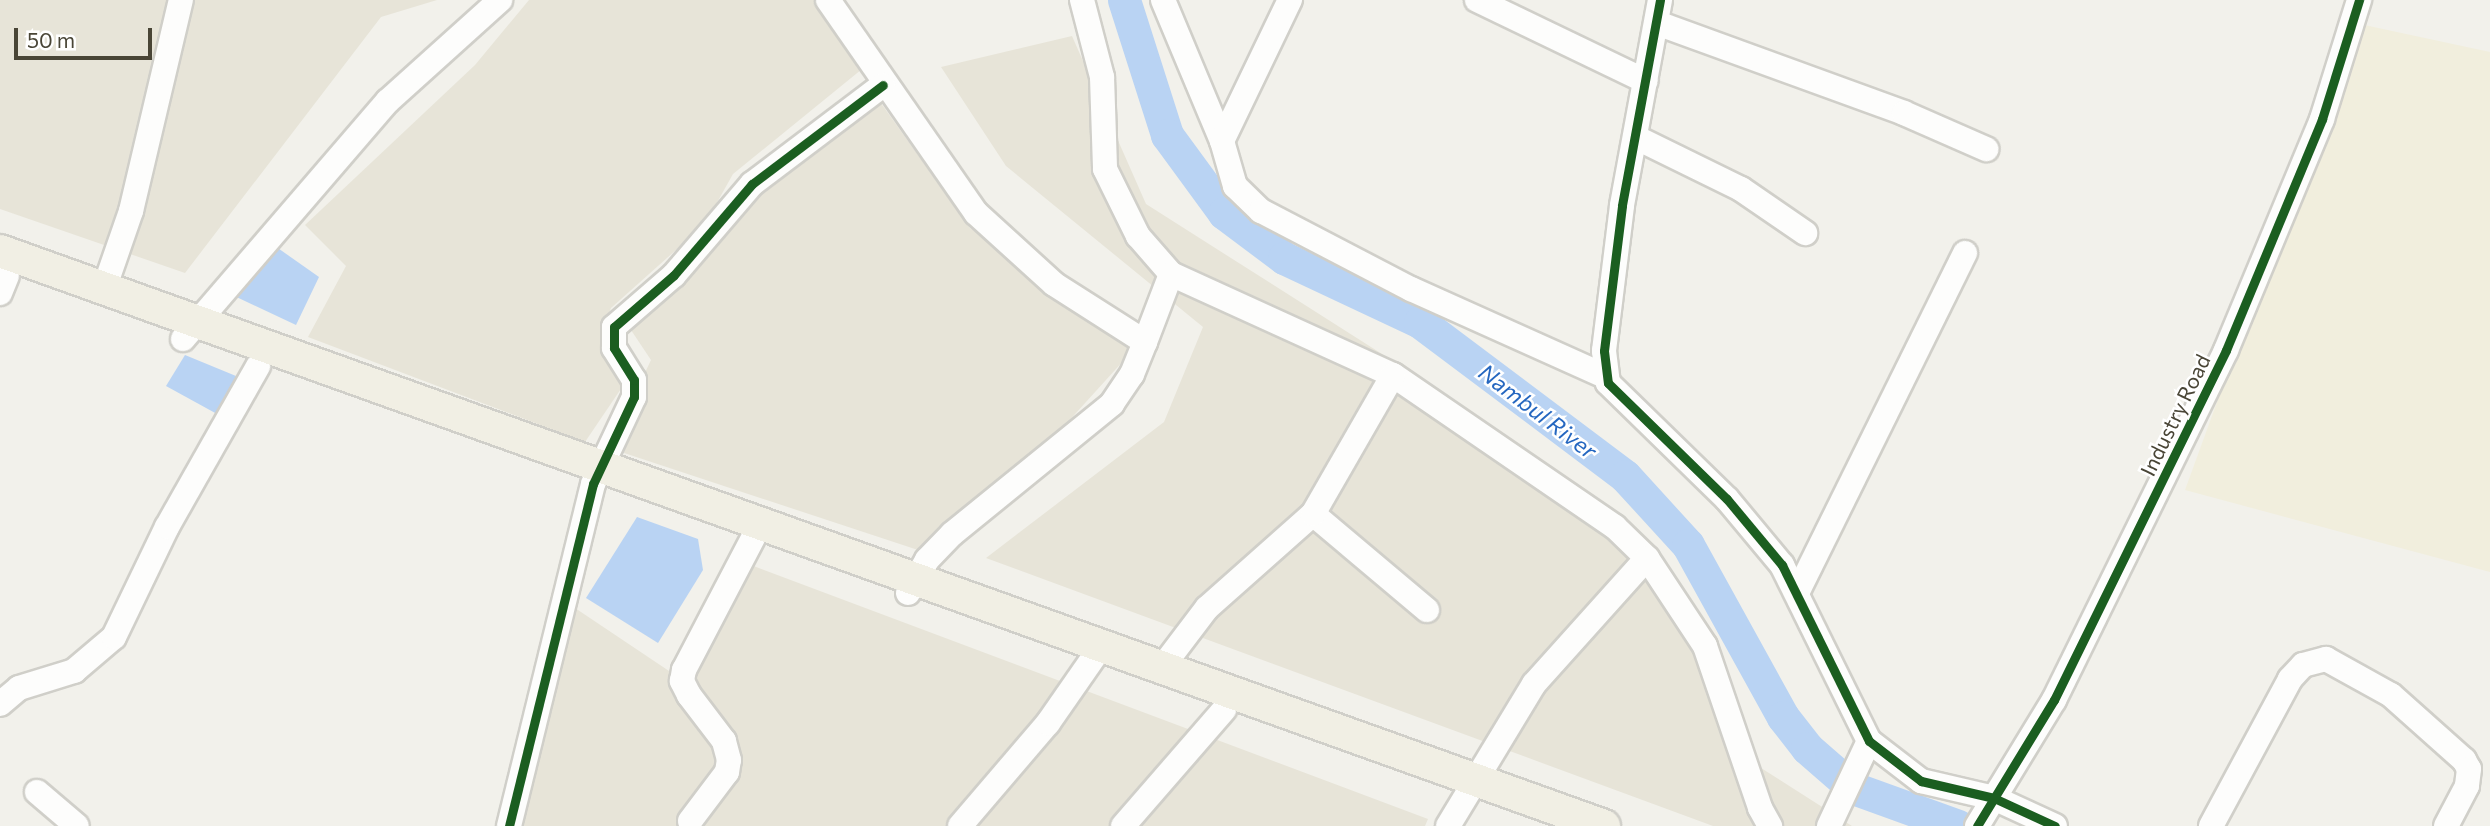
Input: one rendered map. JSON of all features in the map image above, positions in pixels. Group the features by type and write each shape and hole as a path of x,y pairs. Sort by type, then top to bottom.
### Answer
{"main road":[{"path":"2,273 104,289 258,366 597,475 753,538 913,585"},
{"path":"2,273 189,330 913,585 1097,651 1224,710 1472,788 1605,826"},
{"path":"1097,651 1163,666 1472,788 1540,826"}],"street":[{"path":"104,289 131,211 181,0"},
{"path":"189,330 388,102 500,0"},
{"path":"828,0 883,85 976,213 1009,247 1054,284 1145,342"},
{"path":"1082,0 1102,77 1105,169 1138,236 1171,274 1393,375 1615,527 1647,558 1705,646 1756,784 1760,808 1770,826"},
{"path":"1163,0 1223,141 1235,186 1261,211 1411,289 1605,376 1626,405 1734,508 1798,591 1869,741 1921,781 1985,813 2055,826"},
{"path":"1223,141 1290,0"},
{"path":"1477,0 1645,81"},
{"name":"Industry Road","path":"1985,813 2054,701 2226,350 2322,119 2359,0"},
{"path":"1605,376 1621,219 1658,11 1986,149"},
{"path":"509,826 597,475 636,388 614,348 614,327 674,275 752,184 883,85"},
{"path":"1635,137 1741,189 1805,233"},
{"path":"1798,591 1965,253"},
{"path":"913,585 952,534 1112,404 1132,374 1171,274"},
{"path":"0,704 19,688 74,671 114,637 167,527 258,366"},
{"path":"1163,666 1207,608 1313,513 1393,375"},
{"path":"1313,513 1427,610"},
{"path":"690,821 727,772 729,760 724,741 689,695 682,681 684,670 753,538"},
{"path":"1448,826 1551,661 1647,558"},
{"path":"960,826 1048,723 1097,651"},
{"path":"2211,826 2290,679 2303,665 2326,659 2391,695 2464,760 2469,769 2467,786 2446,826"},
{"path":"1123,826 1224,710"},
{"path":"1829,826 1869,741"},
{"path":"37,792 77,826"}],"shaded area":[{"path":"0,0 437,0 381,17 185,273 0,209"},
{"path":"529,0 814,0 867,65 733,174 705,224 611,308 601,334 631,374 585,442 308,337 346,266 305,225 475,65"},
{"path":"2355,23 2490,52 2490,572 2185,490"},
{"path":"1072,36 1146,204 1426,382 1663,567 1750,761 1852,826 1713,826 986,558 1164,422 1203,327 1006,166 941,67"},
{"path":"878,99 970,228 1135,348 1027,467 918,550 609,448 651,360 627,324 739,201"},
{"path":"751,565 1428,819 1425,826 520,826 575,608 672,673"}],"water":[{"path":"265,239 319,277 296,325 228,293"},
{"path":"185,355 236,376 217,414 166,386"},
{"path":"637,517 698,539 703,570 658,643 586,598"}],"waterway":[{"name":"Nambul River","path":"1124,0 1167,135 1224,213 1284,258 1420,322 1625,476 1688,545 1783,717 1807,748 1853,788 1958,826"}],"cycle path":[{"path":"1660,0 1622,206 1604,351 1608,383 1727,499 1782,565 1869,741 1921,781 1994,798 2055,826"},
{"path":"1977,826 2054,700 2226,350 2322,119 2359,0"},
{"path":"509,826 593,484 634,397 634,380 614,348 614,327 674,275 752,184 883,85"}]}
